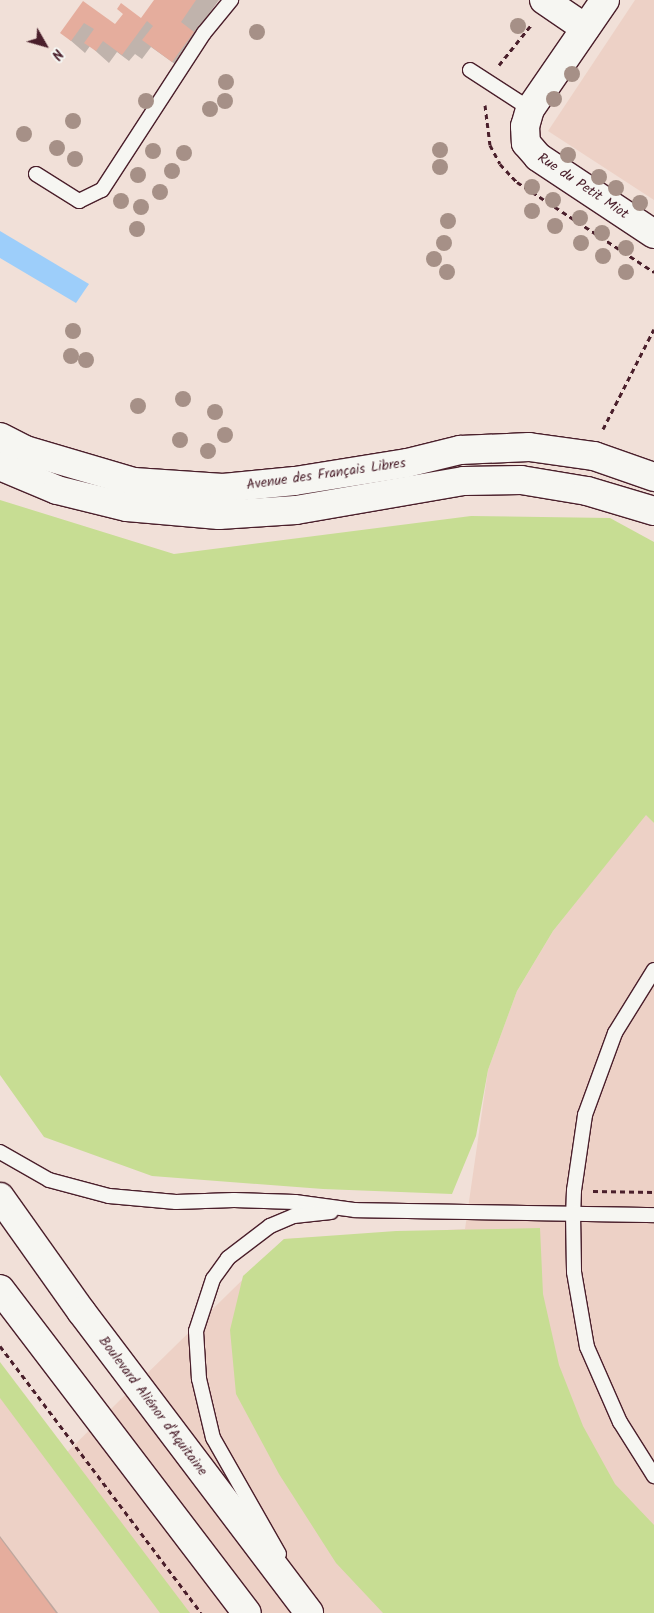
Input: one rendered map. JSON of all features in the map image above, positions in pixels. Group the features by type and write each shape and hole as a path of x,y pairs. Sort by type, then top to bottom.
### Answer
{"main road":[{"path":"544,0 585,28"},
{"name":"Rue du Petit Miot","path":"604,0 530,109 525,126 526,143 538,157 654,234"},
{"name":"Avenue des Français Libres","path":"0,437 25,450 134,482 223,488 295,481 408,463 460,450 529,447 594,456 654,477"},
{"name":"Avenue des Français Libres","path":"0,466 57,490 127,507 219,515 296,510 464,481 521,480 586,492 654,510"},
{"name":"Boulevard Aliénor d'Aquitaine","path":"0,1196 81,1311 309,1613"},
{"path":"0,1289 247,1613"}],"lane":[{"path":"36,174 79,201 102,190 204,34 231,0"},
{"path":"470,70 530,109"},
{"path":"654,970 615,1033 585,1115 574,1190 574,1272 587,1347 620,1422 654,1476"},
{"path":"0,1152 49,1180 109,1196 176,1202 295,1202 355,1210"},
{"path":"313,1613 213,1438 198,1379 196,1331 213,1279 228,1258 248,1241 294,1216 355,1210 654,1215"}],"path":[{"path":"601,436 654,329"},
{"path":"0,1346 201,1613"}],"shaded area":[{"path":"635,0 654,0 654,200 548,131"},
{"path":"646,814 654,823 654,1613 0,1613 0,1394 57,1462 284,1239 465,1229 488,1070 517,991 553,931"}],"green space":[{"path":"0,500 174,554 471,516 610,518 654,542 654,823 646,815 553,931 517,991 488,1070 476,1136 452,1194 323,1189 152,1176 44,1137 0,1075"},
{"path":"540,1228 543,1294 559,1365 583,1426 615,1484 654,1525 654,1613 383,1613 336,1563 279,1474 236,1394 230,1330 243,1276 284,1239 396,1231"},
{"path":"0,1362 190,1613 160,1613 0,1398"}],"water":[{"path":"0,231 89,284 76,303 0,258"}],"building":[{"path":"154,0 196,0 181,22 194,32 172,62 142,40 153,26 147,21 122,55 103,41 96,51 84,43 94,29 84,23 71,41 60,33 83,1 115,24 123,14 117,9 121,3 141,18"},
{"path":"0,1538 56,1613 0,1613"}]}
